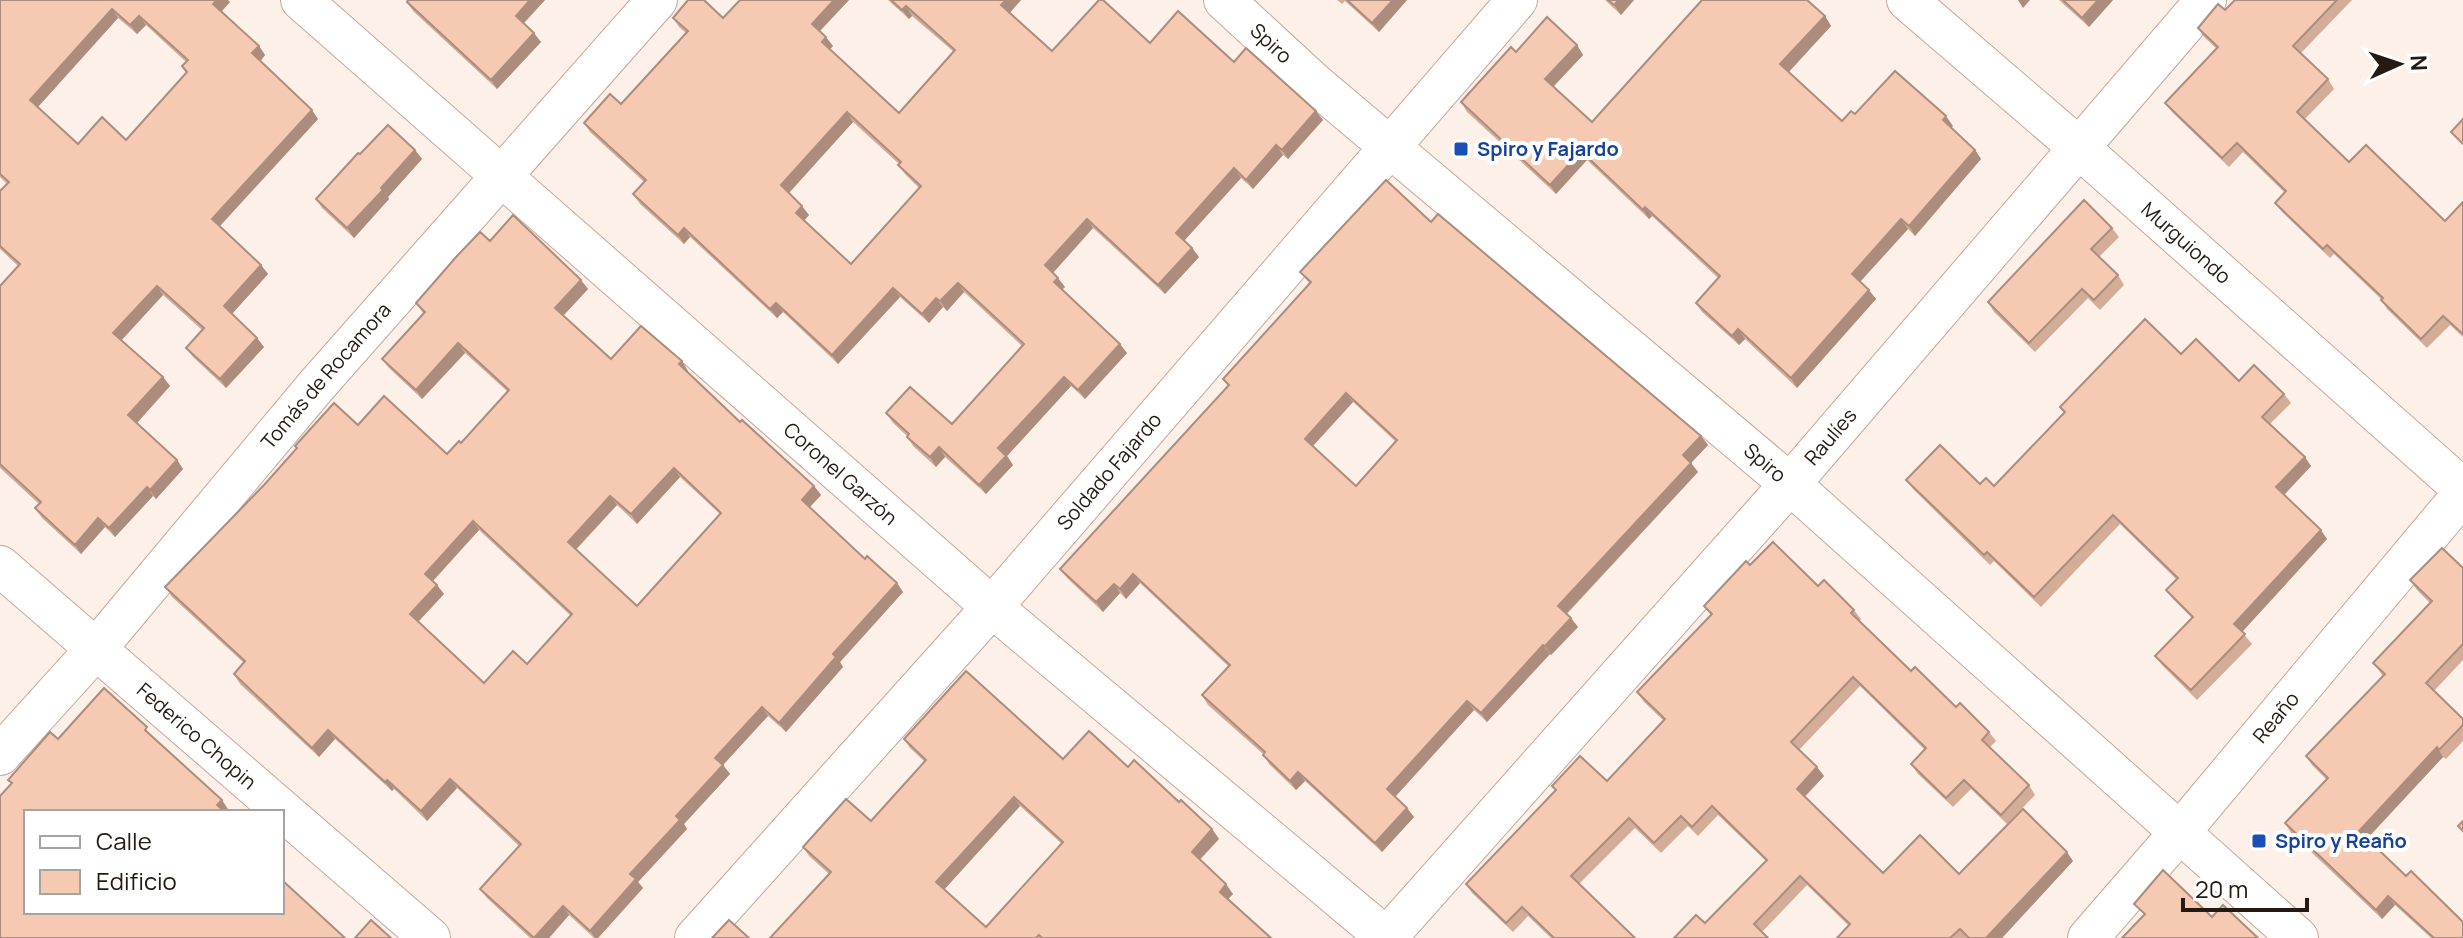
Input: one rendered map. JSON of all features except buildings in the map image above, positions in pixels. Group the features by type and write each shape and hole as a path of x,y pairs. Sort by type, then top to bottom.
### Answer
{"street":[{"name":"Coronel Garzón","path":"301,0 992,607 1386,938"},
{"name":"Tomás de Rocamora","path":"0,755 96,649 306,398 657,0"},
{"name":"Spiro","path":"1224,0 1314,83 1790,484 2298,938"},
{"name":"Soldado Fajardo","path":"695,938 992,607 1517,0"},
{"name":"Murguiondo","path":"1907,0 2078,147 2463,492"},
{"name":"Raulíes","path":"1386,938 1790,484 2206,0"},
{"name":"Reaño","path":"2088,938 2463,492"},
{"name":"Federico Chopin","path":"0,566 282,810"},
{"name":"Federico Chopin","path":"284,812 430,938"}],"place":[{"name":"Spiro y Fajardo","path":"1461,149"},
{"name":"Spiro y Reaño","path":"2259,841"}]}
